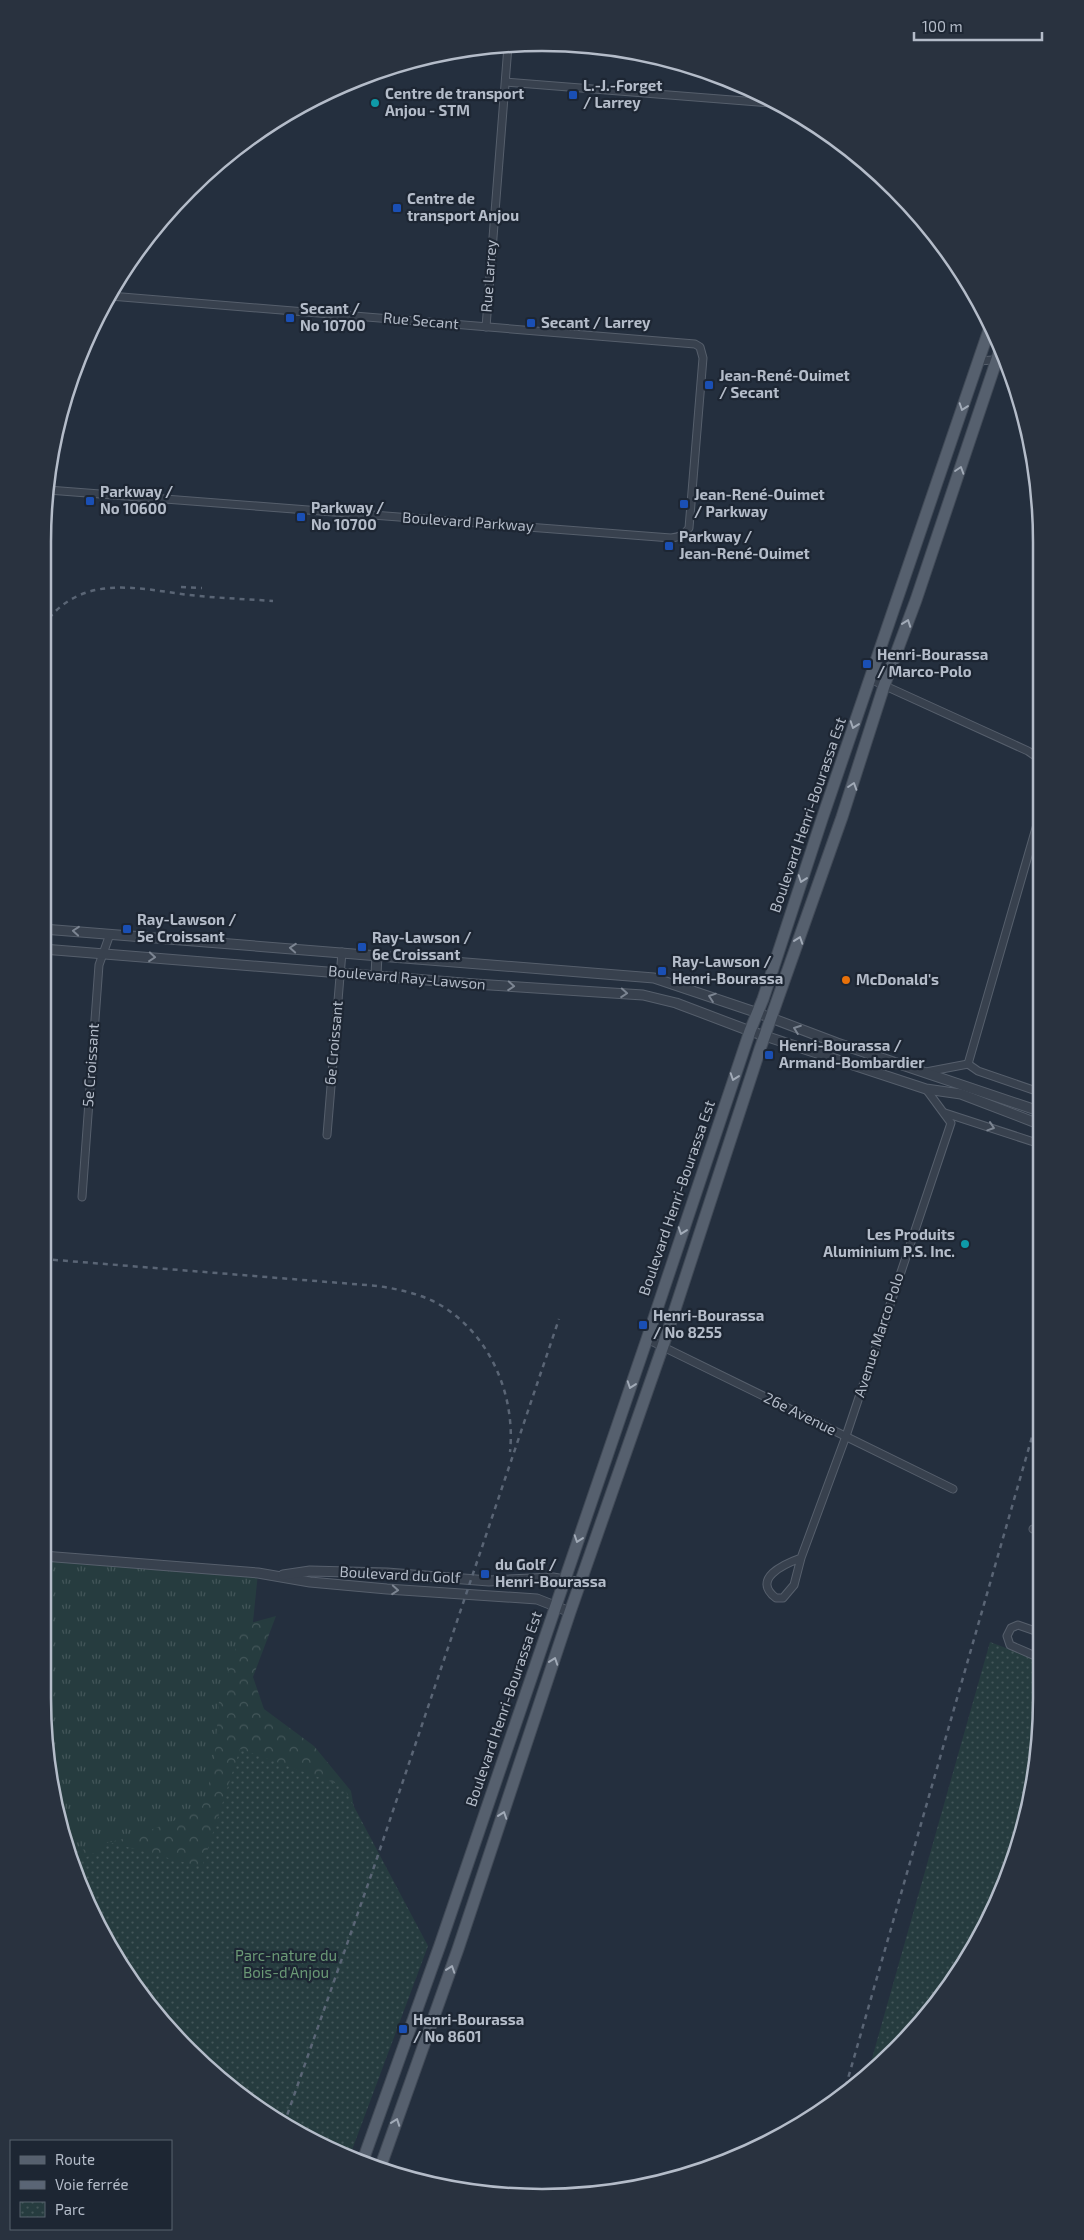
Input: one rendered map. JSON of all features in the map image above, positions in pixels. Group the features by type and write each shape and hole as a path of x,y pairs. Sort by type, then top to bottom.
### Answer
{"main road":[{"name":"Boulevard Henri-Bourassa Est","path":"365,2155 440,1945 987,336"},
{"name":"Boulevard Henri-Bourassa Est","path":"382,2162 461,1939 570,1612 582,1583 663,1346 765,1036 845,808 884,686 999,364"}],"street":[{"name":"Rue Larrey","path":"486,327 508,52"},
{"path":"506,82 759,102"},
{"name":"Rue Secant","path":"117,297 688,343 700,348 703,358 691,520 685,534 678,537"},
{"path":"979,361 997,359"},
{"name":"Boulevard Parkway","path":"54,490 678,537"},
{"path":"870,679 1033,755"},
{"path":"968,1064 1033,838"},
{"name":"Boulevard Ray-Lawson","path":"51,930 642,976 676,984 837,1043 926,1072 961,1090"},
{"name":"5e Croissant","path":"82,1197 99,965 110,934"},
{"name":"Boulevard Ray-Lawson","path":"51,950 643,995 676,1003 750,1031 926,1089 961,1090"},
{"name":"6e Croissant","path":"327,1135 342,952"},
{"path":"376,975 377,955"},
{"path":"926,1072 968,1064 978,1071 1033,1090"},
{"path":"926,1089 944,1113 1033,1142"},
{"path":"961,1090 1033,1109"},
{"path":"961,1090 1033,1121"},
{"name":"Avenue Marco Polo","path":"801,1558 782,1567 768,1578 766,1586 776,1598 783,1598 794,1585 801,1558 846,1436 952,1123 944,1113"},
{"name":"26e Avenue","path":"647,1339 952,1490"},
{"name":"Boulevard du Golf","path":"51,1557 278,1575 310,1582 537,1599 570,1612"},
{"name":"Boulevard du Golf","path":"278,1575 310,1572 368,1572 489,1581 553,1578 582,1583"},
{"path":"1033,1630 1018,1625 1011,1628 1007,1636 1010,1645 1033,1656"}],"green space":[{"path":"51,1557 258,1573 240,1749 202,1867 78,1860 61,1794 52,1730"},
{"path":"276,1616 253,1677 264,1709 314,1746 351,1791 363,1859 217,2066 173,2022 134,1971 102,1915 76,1852 143,1833 201,1810 214,1766 219,1701 243,1625"},
{"path":"990,1642 1033,1658 1032,1730 1029,1762 1016,1825 1007,1856 982,1915 950,1971 911,2022 871,2062"},
{"name":"Parc-nature du Bois-d'Anjou","path":"240,1749 343,1786 428,1946 352,2150 325,2138 269,2106 218,2067 173,2022 134,1971 117,1943 102,1915 79,1861 112,1843 202,1867"}],"railway":[{"path":"181,587 202,588"},
{"path":"51,617 58,609 74,598 91,591 110,588 149,589 200,596 273,601"},
{"path":"51,1260 378,1286 427,1298 452,1313 469,1328 483,1346 494,1365 503,1386 508,1407 511,1430 510,1452"},
{"path":"287,2117 374,1867 559,1319"},
{"path":"847,2082 1033,1433"}],"place":[{"name":"L.-J.-Forget / Larrey","path":"573,95"},
{"name":"Centre de transport Anjou - STM","path":"375,103"},
{"name":"Centre de transport Anjou","path":"397,208"},
{"name":"Secant / No 10700","path":"290,318"},
{"name":"Secant / Larrey","path":"531,323"},
{"name":"Jean-René-Ouimet / Secant","path":"709,385"},
{"name":"Parkway / No 10600","path":"90,501"},
{"name":"Jean-René-Ouimet / Parkway","path":"684,504"},
{"name":"Parkway / No 10700","path":"301,517"},
{"name":"Parkway / Jean-René-Ouimet","path":"669,546"},
{"name":"Henri-Bourassa / Marco-Polo","path":"867,664"},
{"name":"Ray-Lawson / 5e Croissant","path":"127,929"},
{"name":"Ray-Lawson / 6e Croissant","path":"362,947"},
{"name":"Ray-Lawson / Henri-Bourassa","path":"662,971"},
{"name":"McDonald's","path":"846,980"},
{"name":"Henri-Bourassa / Armand-Bombardier","path":"769,1055"},
{"name":"Les Produits Aluminium P.S. Inc.","path":"965,1244"},
{"name":"Henri-Bourassa / No 8255","path":"643,1325"},
{"name":"du Golf / Henri-Bourassa","path":"485,1574"},
{"name":"Henri-Bourassa / No 8601","path":"403,2029"}]}
